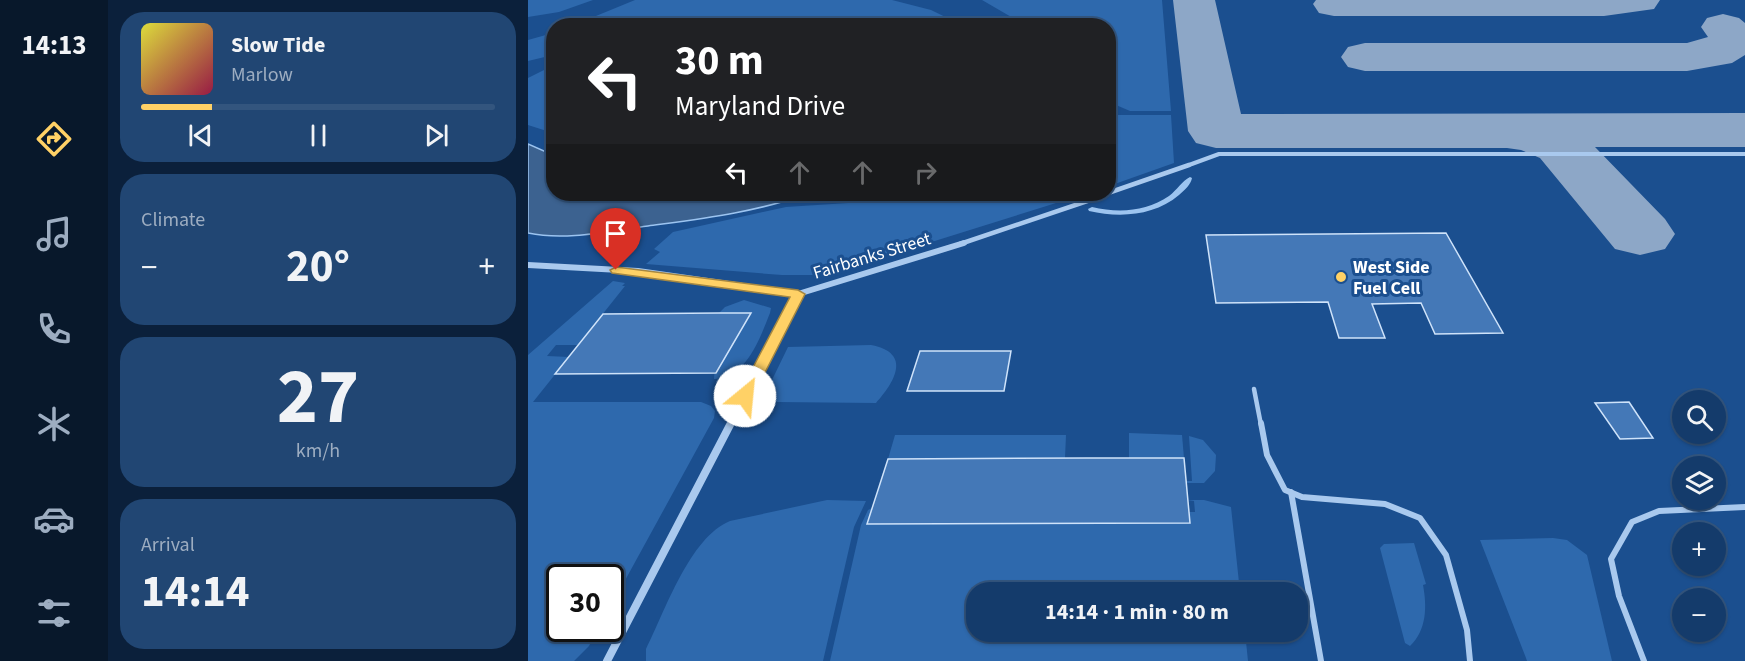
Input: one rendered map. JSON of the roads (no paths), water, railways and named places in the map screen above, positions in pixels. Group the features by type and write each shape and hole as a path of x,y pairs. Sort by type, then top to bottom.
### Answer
{"street":[{"name":"Fairbanks Street","path":"1116,190 1189,165"},
{"name":"Fairbanks Street","path":"607,661 798,294 916,259 1085,201"},
{"path":"528,265 638,272 798,294"}],"lane":[{"path":"1189,165 1219,154 1745,154"},
{"path":"1254,389 1267,455 1286,490 1302,497 1384,504 1420,518 1446,555 1467,630 1470,661"},
{"path":"1291,492 1321,661"},
{"path":"1644,661 1619,596 1611,559 1632,522 1659,511 1745,507"}],"waterway":[{"path":"1092,209 1119,213 1147,209 1171,198 1190,179"}],"place":[{"name":"West Side Fuel Cell","path":"1341,277"}]}
